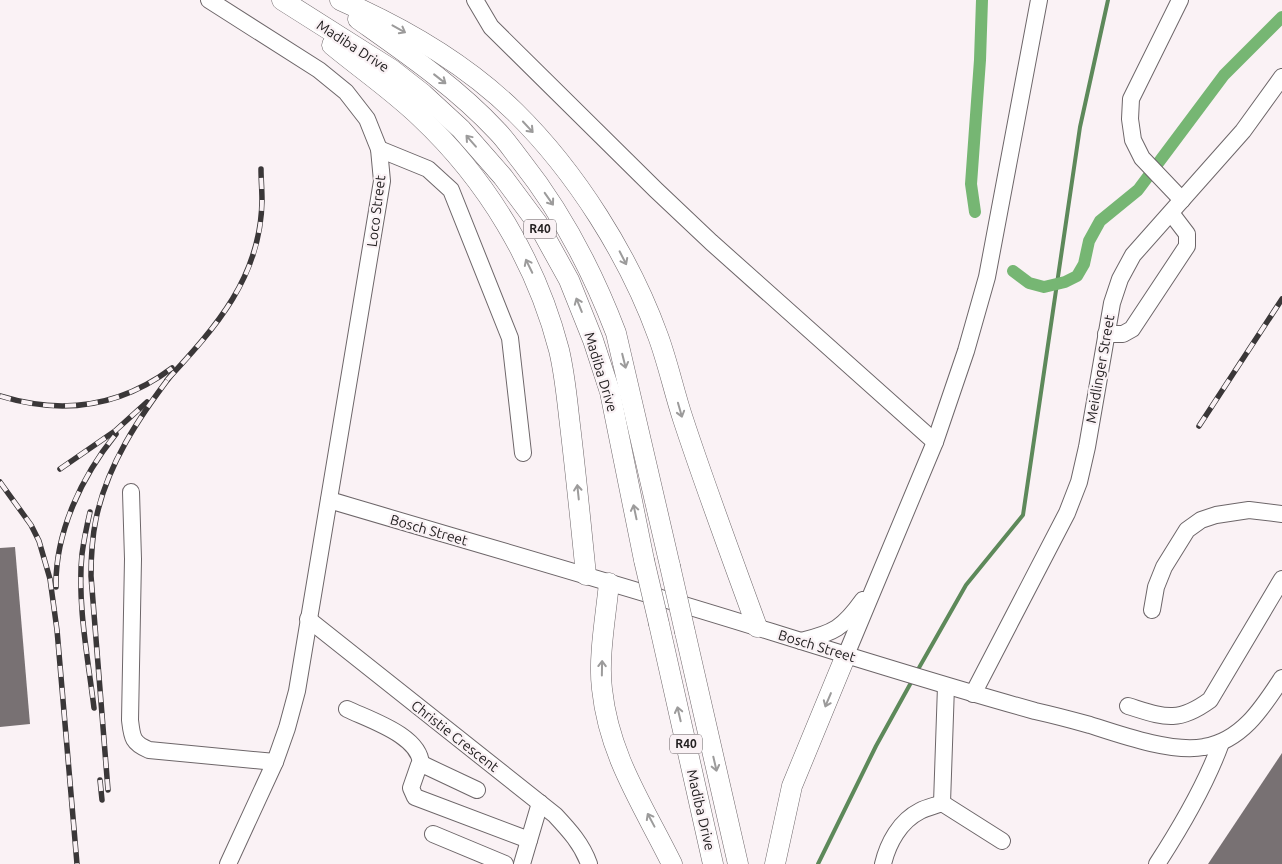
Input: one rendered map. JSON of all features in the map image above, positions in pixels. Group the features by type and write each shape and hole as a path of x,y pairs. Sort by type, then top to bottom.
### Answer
{"main road":[{"name":"Madiba Drive","path":"329,0 412,58 458,94 498,131 562,218 600,292 616,333 738,864"},
{"path":"340,0 367,12 407,34 485,86 515,112 541,140 597,214 617,246 658,336 682,418 757,627"},
{"name":"Madiba Drive","path":"285,2 390,69 423,94 461,129 491,163 538,224 569,280 593,340 610,392 644,560 713,864"},
{"path":"285,2 320,36 420,116 471,172 494,203 515,239 543,299 559,353 578,484 586,575"},
{"path":"609,583 602,659 602,687 610,734 632,786 672,864"},
{"path":"775,864 792,786 846,655"}],"street":[{"name":"Loco Street","path":"210,0 319,70 346,92 367,119 379,149 382,181 297,691 288,728 275,762 228,864"},
{"path":"475,0 491,26 656,190 711,242 935,442"},
{"path":"846,655 935,442 966,351 987,277 1039,0"},
{"path":"1180,0 1131,99 1130,119 1133,140 1142,158 1182,200"},
{"name":"Meidlinger Street","path":"974,694 1066,513 1079,482 1087,447 1112,303 1120,279 1133,255 1243,131 1282,77"},
{"path":"379,149 428,169 451,190 510,338 522,454"},
{"path":"1106,334 1124,334 1132,329 1187,246 1187,234 1170,213"},
{"path":"131,492 133,559 130,720 132,735 138,745 149,750 275,762"},
{"name":"Bosch Street","path":"329,500 586,575 941,685 1163,745 1203,748 1221,743 1237,733 1254,718 1282,678"},
{"path":"1152,610 1156,587 1164,567 1187,530 1200,520 1219,514 1248,510 1282,514"},
{"path":"1128,706 1165,717 1172,717 1196,710 1210,700 1282,579"},
{"path":"800,641 826,635 840,627 852,615 878,580"},
{"name":"Christie Crescent","path":"308,619 555,815 572,832 585,853 589,864"},
{"path":"941,685 942,803"},
{"path":"347,709 404,737 416,747 420,754 421,765 411,788 415,797 529,840"},
{"path":"1157,864 1213,764 1221,743"},
{"path":"421,765 430,766 477,790"},
{"path":"522,864 540,803"},
{"path":"942,803 1002,841"},
{"path":"883,864 886,853 898,829 921,810 942,803"},
{"path":"433,834 505,864"}],"building":[{"path":"15,547 30,724 0,727 0,548"},
{"path":"1282,753 1282,864 1208,864"}],"waterway":[{"path":"975,212 971,184 980,60 982,0"},
{"path":"916,673 966,585 1023,515 1080,127 1108,0"},
{"path":"1013,271 1029,283 1044,287 1065,282 1077,276 1084,264 1089,241 1100,221 1138,190 1224,75 1282,17"},
{"path":"818,864 876,746 913,679"}],"railway":[{"path":"167,380 218,320 244,277 254,253 260,228 262,200 261,169"},
{"path":"1199,426 1282,299"},
{"path":"0,396 46,405 90,404 132,392 172,368"},
{"path":"108,790 91,576 96,519 101,499 116,461 136,425 172,374"},
{"path":"60,469 115,431 147,402"},
{"path":"56,587 60,546 73,506 92,468 116,434"},
{"path":"0,482 31,525 39,541 50,579 57,630 77,864"},
{"path":"90,512 82,554 81,591 94,708"},
{"path":"100,780 102,800"}]}
